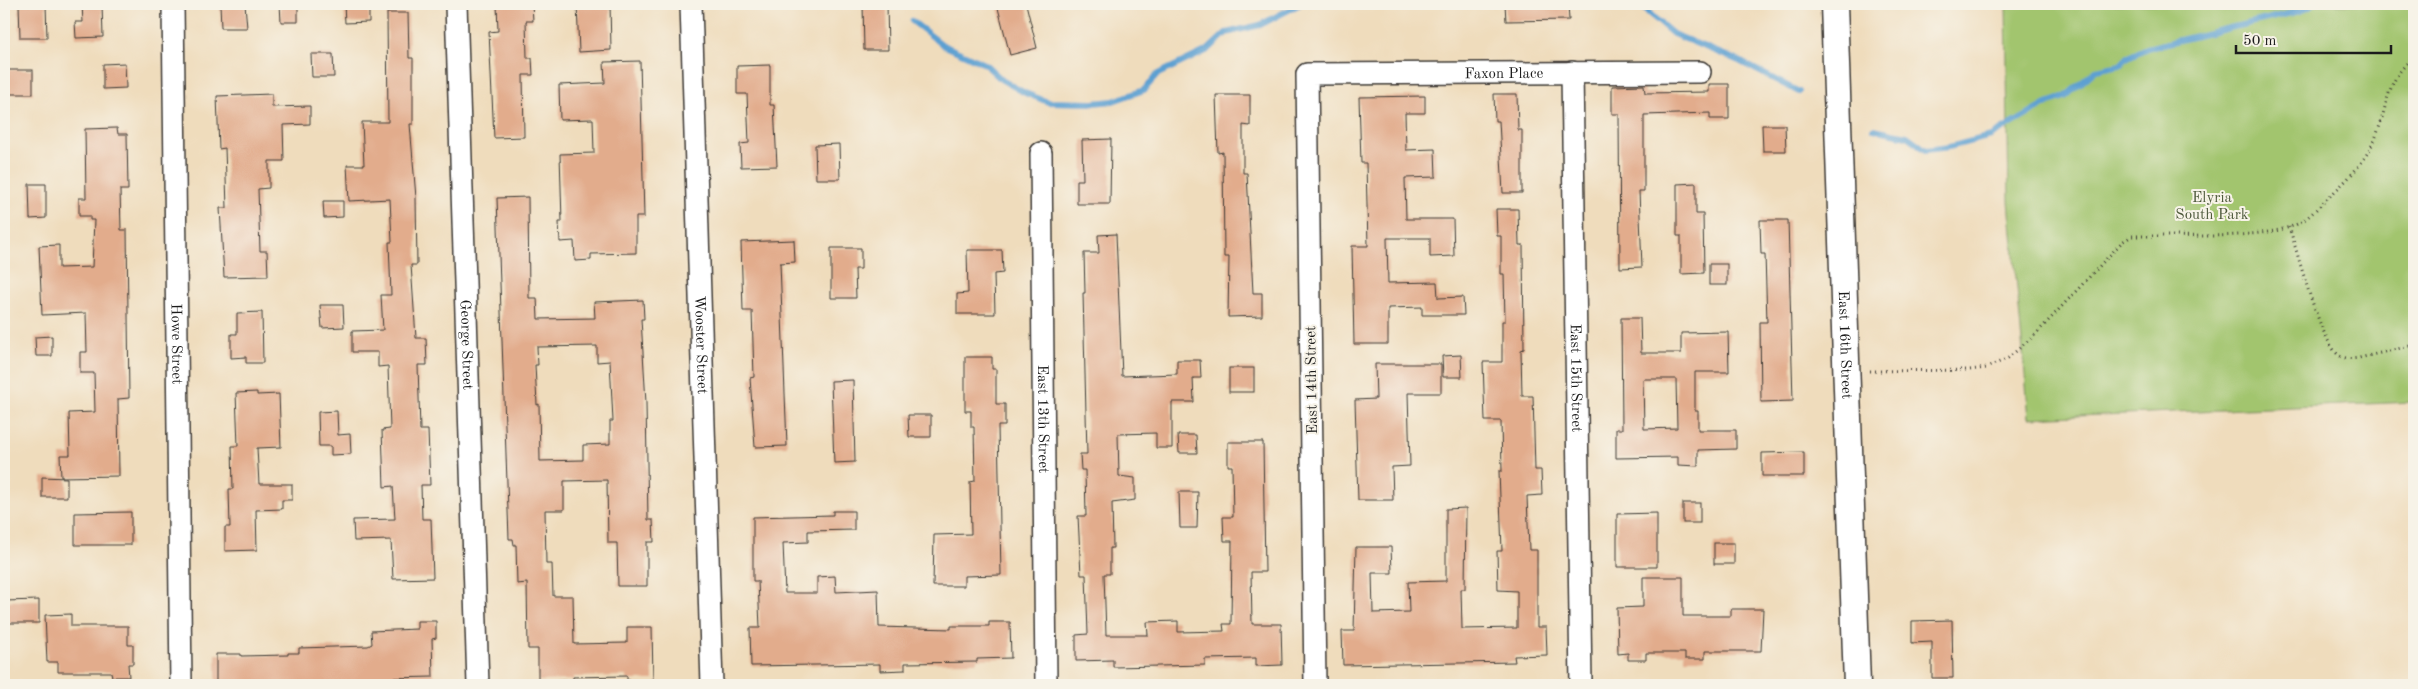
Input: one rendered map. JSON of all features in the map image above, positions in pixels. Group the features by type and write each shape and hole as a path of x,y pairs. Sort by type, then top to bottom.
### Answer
{"street":[{"name":"Howe Street","path":"173,4 181,685"},
{"name":"George Street","path":"456,4 478,685"},
{"name":"Wooster Street","path":"691,4 712,685"},
{"name":"East 16th Street","path":"1834,4 1857,685"},
{"name":"East 15th Street","path":"1572,72 1581,685"},
{"name":"Faxon Place","path":"1307,74 1700,72"},
{"name":"East 14th Street","path":"1307,74 1315,685"},
{"name":"East 13th Street","path":"1041,153 1046,685"}],"path":[{"path":"1869,371 1969,370 1987,368 2008,358 2036,334 2122,242 2132,236 2270,233 2302,222 2357,171 2375,139 2385,100 2393,82 2402,66 2414,57"},
{"path":"2289,227 2324,336 2340,355 2350,359 2359,358 2414,345"}],"green space":[{"name":"Elyria South Park","path":"2006,4 2414,4 2414,402 2029,418 2009,201"}],"building":[{"path":"19,4 46,4 47,38 20,38"},
{"path":"82,4 102,4 103,37 76,38 75,22 83,22"},
{"path":"220,4 245,4 247,28 221,28"},
{"path":"280,4 298,4 298,22 281,22"},
{"path":"344,4 369,4 369,22 345,23"},
{"path":"497,4 532,4 533,21 526,21 527,58 532,58 533,75 523,75 524,137 494,138 489,32 498,31"},
{"path":"577,4 610,4 611,50 579,52"},
{"path":"863,4 887,4 888,50 864,50"},
{"path":"997,4 1026,4 1037,48 1010,55"},
{"path":"1505,4 1568,4 1569,20 1506,21"},
{"path":"387,13 408,13 409,58 413,58 413,124 410,124 416,198 417,265 411,265 416,338 426,338 427,365 418,365 420,430 428,430 430,485 421,485 422,519 431,519 433,578 393,579 391,540 354,541 353,520 395,519 393,486 384,487 382,430 390,429 388,366 378,367 378,352 352,352 352,331 383,330 381,295 391,295 389,242 392,242 390,199 349,201 347,165 364,165 362,122 388,122"},
{"path":"311,54 333,54 334,77 312,77"},
{"path":"640,61 644,217 636,217 636,253 591,254 591,260 575,261 574,241 560,242 559,222 562,222 560,154 594,153 593,119 560,120 559,85 605,83 604,62"},
{"path":"125,63 126,88 103,89 103,64"},
{"path":"770,65 770,105 774,105 777,166 741,167 740,144 749,143 747,94 737,94 737,66"},
{"path":"4,70 33,70 33,94 4,94"},
{"path":"1709,84 1729,84 1729,119 1710,119 1710,113 1644,115 1644,191 1639,191 1642,267 1620,268 1619,114 1612,114 1612,86 1644,85 1645,93 1709,92"},
{"path":"272,94 272,107 310,106 310,124 283,125 284,161 269,161 269,188 258,189 260,251 267,251 268,276 224,277 220,208 227,208 225,148 219,149 217,96"},
{"path":"1494,94 1517,94 1518,130 1522,130 1522,193 1503,193 1499,121 1495,121"},
{"path":"1216,95 1250,95 1250,126 1243,125 1243,173 1247,173 1253,293 1262,293 1262,316 1228,317 1229,257 1224,257 1223,152 1218,153"},
{"path":"1425,96 1425,113 1405,113 1406,150 1435,149 1436,177 1405,178 1406,219 1453,219 1454,256 1430,257 1430,238 1387,238 1388,283 1437,282 1438,298 1463,297 1464,315 1422,315 1422,307 1388,308 1388,344 1354,344 1352,246 1368,246 1366,163 1361,163 1359,97"},
{"path":"1762,125 1785,125 1786,151 1763,151"},
{"path":"117,128 118,134 127,134 128,190 120,190 121,230 127,230 129,398 118,399 119,476 61,477 60,455 70,455 69,413 95,412 94,373 80,373 80,352 87,352 86,313 42,315 39,246 59,245 59,268 92,267 94,220 90,220 90,216 79,216 79,198 86,198 85,129"},
{"path":"1111,139 1110,204 1077,204 1077,180 1083,180 1082,140"},
{"path":"839,144 840,179 816,179 815,145"},
{"path":"1696,183 1696,214 1703,214 1704,273 1681,274 1681,236 1677,236 1677,184"},
{"path":"29,184 46,184 46,218 30,219"},
{"path":"528,197 529,298 537,298 538,319 595,318 594,302 643,300 644,319 641,319 646,403 648,520 653,520 654,542 647,542 647,586 618,586 617,543 608,543 607,480 564,481 564,510 545,510 546,564 552,564 553,596 573,596 574,644 627,643 627,627 652,627 653,680 627,680 627,676 573,677 573,680 538,681 538,649 528,649 527,583 517,584 516,545 514,545 513,539 509,539 497,198","holes":["597,346 597,362 610,361 613,421 610,421 610,444 583,445 583,460 540,461 539,404 537,405 535,365 538,365 537,347"]},
{"path":"323,201 343,201 343,217 324,218"},
{"path":"1496,209 1518,209 1519,245 1523,245 1524,349 1521,350 1522,396 1533,396 1535,470 1541,470 1542,495 1527,496 1529,550 1537,550 1537,627 1546,627 1547,655 1514,656 1515,662 1343,665 1342,631 1354,631 1356,547 1391,547 1392,573 1372,573 1373,613 1409,612 1408,582 1446,581 1446,509 1466,508 1465,589 1461,589 1462,629 1517,628 1517,591 1498,590 1497,551 1502,551 1499,471 1502,471 1501,421 1485,421 1483,362 1502,362 1502,321 1505,321 1504,274 1501,274 1501,236 1497,236"},
{"path":"1760,220 1788,220 1793,401 1761,402 1760,322 1767,322 1765,254 1761,254"},
{"path":"1116,234 1122,376 1177,374 1177,360 1200,360 1201,378 1193,378 1194,402 1172,402 1172,448 1156,448 1156,433 1118,434 1119,476 1135,478 1135,500 1112,503 1113,548 1110,548 1110,574 1104,574 1106,635 1148,635 1147,622 1178,621 1178,632 1224,631 1223,624 1231,624 1232,541 1224,541 1223,517 1233,517 1232,466 1228,466 1228,442 1263,442 1265,572 1251,572 1252,624 1281,624 1282,665 1256,666 1256,658 1205,659 1205,665 1113,667 1113,660 1076,661 1076,635 1088,634 1086,575 1081,575 1078,516 1086,516 1085,470 1081,470 1080,454 1087,454 1083,293 1085,293 1084,253 1099,253 1098,235"},
{"path":"794,240 795,262 780,263 787,446 755,447 750,378 754,377 752,311 743,311 741,242"},
{"path":"831,248 861,248 861,269 855,269 856,298 831,298"},
{"path":"967,250 1002,250 1003,273 994,274 995,314 957,314 957,294 968,293"},
{"path":"1709,264 1727,264 1727,285 1709,285"},
{"path":"320,305 343,305 344,327 322,328"},
{"path":"262,312 263,363 246,363 246,357 231,358 231,334 237,334 237,313"},
{"path":"1621,318 1640,318 1641,353 1681,353 1681,333 1728,332 1729,372 1695,372 1695,411 1698,411 1698,430 1736,430 1736,449 1698,450 1698,466 1678,465 1678,457 1616,458 1616,429 1622,429","holes":["1643,379 1676,379 1677,428 1644,429"]},
{"path":"52,336 52,356 36,356 35,337"},
{"path":"1461,355 1462,377 1443,377 1442,356"},
{"path":"965,357 992,357 992,369 996,369 996,404 1005,404 1005,426 998,426 1001,575 964,576 964,586 933,586 934,535 971,534 970,482 975,481 974,427 971,427 971,411 965,411"},
{"path":"1375,364 1441,364 1441,393 1408,393 1410,466 1392,467 1393,500 1358,500 1355,400 1376,399"},
{"path":"1229,368 1254,368 1254,392 1229,392"},
{"path":"853,380 855,462 834,463 831,381"},
{"path":"257,392 257,395 279,394 281,447 257,448 259,484 292,484 292,500 282,500 282,509 256,510 257,550 225,551 225,527 230,527 229,489 233,489 232,446 238,446 236,393"},
{"path":"337,411 338,435 350,434 351,454 331,455 331,446 319,446 318,412"},
{"path":"908,415 931,415 931,437 909,437"},
{"path":"1178,435 1196,435 1197,453 1179,453"},
{"path":"1804,452 1804,476 1762,476 1762,453"},
{"path":"42,477 67,478 67,497 42,497"},
{"path":"1179,492 1198,492 1197,528 1180,528"},
{"path":"1683,503 1700,503 1700,523 1683,523"},
{"path":"833,511 854,511 854,530 808,531 808,542 783,543 785,593 817,593 817,577 835,576 836,592 878,590 879,627 951,629 951,626 989,626 989,622 1010,622 1011,658 977,659 977,662 905,663 905,670 880,671 880,664 751,666 750,628 760,628 758,581 753,581 753,517 833,515"},
{"path":"131,512 131,545 75,545 75,513"},
{"path":"1657,513 1657,567 1617,567 1617,514"},
{"path":"1714,543 1734,543 1734,564 1714,564"},
{"path":"1643,577 1683,577 1683,616 1731,616 1731,609 1763,609 1761,651 1705,651 1705,659 1685,659 1685,653 1646,653 1646,660 1628,660 1628,653 1618,654 1617,608 1643,607"},
{"path":"39,600 39,623 4,623 4,601"},
{"path":"71,614 71,626 128,626 128,645 133,645 133,664 128,664 129,677 112,677 111,672 58,672 58,662 47,662 45,615"},
{"path":"1952,620 1953,678 1932,678 1932,642 1912,643 1912,621"},
{"path":"417,621 436,621 436,638 432,639 433,677 390,678 390,682 349,685 216,685 216,654 241,654 241,656 288,655 288,653 299,653 299,648 368,646 372,644 371,631 417,629"}],"waterway":[{"path":"912,21 943,45 985,64 1002,80 1025,93 1048,102 1093,103 1113,101 1144,90 1158,74 1208,50 1226,33 1260,25 1300,4"},
{"path":"1638,4 1673,34 1739,61 1799,92"},
{"path":"1874,129 1907,136 1926,150 1949,147 1991,136 2050,102 2065,97 2096,70 2120,65 2128,57 2147,48 2300,11 2313,4"}]}
